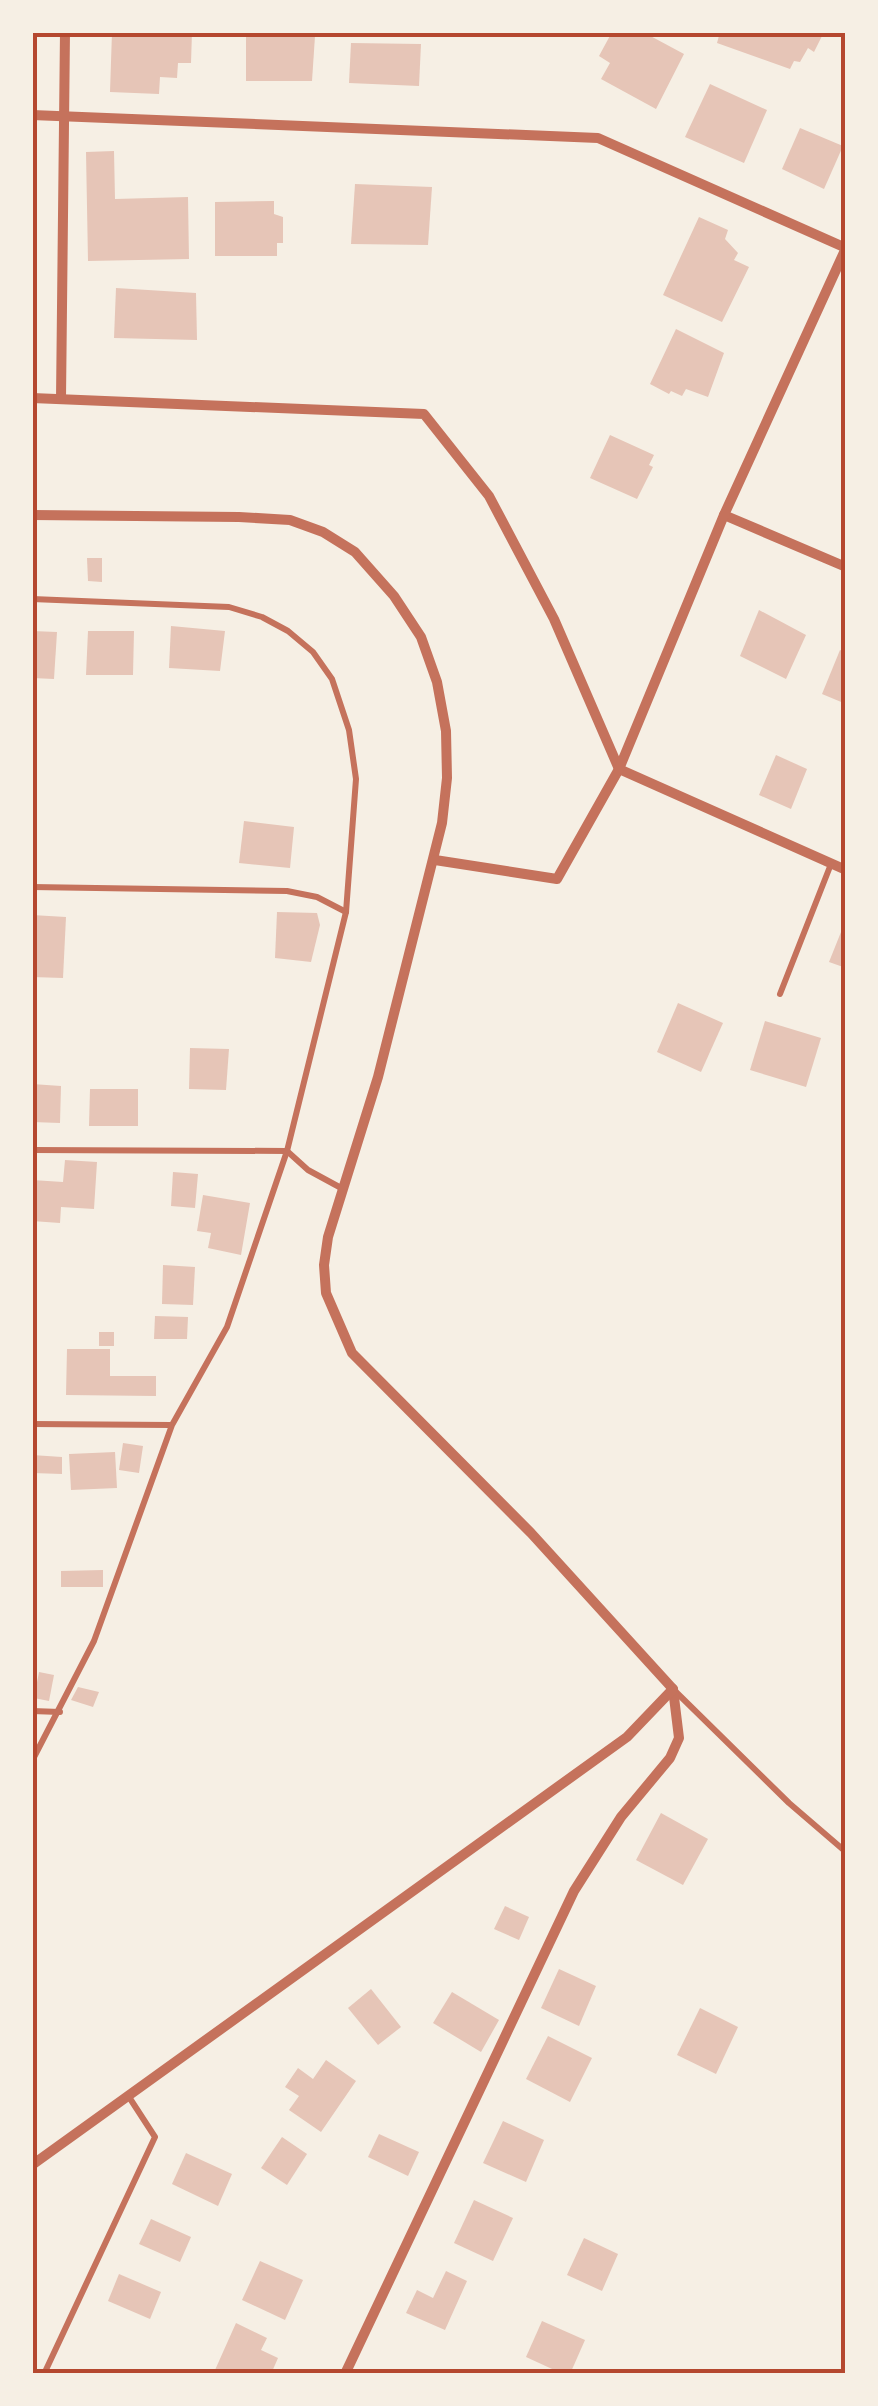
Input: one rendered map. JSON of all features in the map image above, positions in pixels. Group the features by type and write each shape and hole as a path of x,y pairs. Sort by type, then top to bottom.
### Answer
{"street":[{"path":"61,398 66,32"},
{"path":"32,116 598,138 846,248 724,515 619,769 557,879 435,860"},
{"path":"32,398 424,414 490,496 554,619 619,769 846,870"},
{"path":"32,515 239,516 290,520 323,532 355,552 394,596 421,637 437,682 446,730 447,778 435,860 378,1077 328,1237 326,1293 352,1353 531,1533 674,1689 679,1738 670,1758 621,1817 574,1890 345,2374"},
{"path":"724,515 846,567"},
{"path":"32,2164 627,1737 674,1689"}],"lane":[{"path":"32,599 229,607 262,616 313,652 332,678 349,730 356,778 346,912 287,1152 227,1327 172,1425 94,1640 32,1760"},
{"path":"780,994 831,864"},
{"path":"32,887 288,891 317,897 346,912"},
{"path":"32,1150 287,1152 308,1170 343,1190"},
{"path":"32,1424 172,1425"},
{"path":"674,1689 789,1803 846,1852"},
{"path":"32,1711 60,1712"},
{"path":"44,2374 155,2136 128,2096"}],"building":[{"path":"112,32 192,32 191,63 178,63 177,78 160,77 159,94 110,92"},
{"path":"612,32 643,32 684,54 656,109 601,79 610,63 599,56"},
{"path":"720,32 824,32 814,52 808,48 800,62 794,61 790,69 717,43"},
{"path":"246,36 315,36 312,81 246,81"},
{"path":"351,43 421,44 419,86 349,83"},
{"path":"710,84 767,110 744,163 685,137"},
{"path":"800,128 843,146 824,189 782,169"},
{"path":"114,151 115,199 188,197 189,259 88,261 86,152"},
{"path":"355,184 432,187 428,245 351,244"},
{"path":"274,201 274,214 283,217 283,243 277,243 277,256 215,256 215,202"},
{"path":"699,217 728,230 725,239 738,253 734,260 749,267 722,322 663,295"},
{"path":"116,288 196,293 197,340 114,338"},
{"path":"676,329 724,353 708,397 686,389 682,396 671,391 669,394 650,384"},
{"path":"610,435 654,455 649,465 653,467 637,499 590,478"},
{"path":"87,558 102,558 102,582 88,581"},
{"path":"759,610 806,635 786,679 740,656"},
{"path":"171,626 225,631 220,671 169,668"},
{"path":"32,631 57,632 54,679 32,678"},
{"path":"88,631 134,631 133,675 86,675"},
{"path":"840,650 846,653 846,704 822,694"},
{"path":"776,755 807,769 791,809 759,795"},
{"path":"244,821 294,827 290,868 239,863"},
{"path":"277,912 317,913 320,925 311,962 275,958"},
{"path":"32,915 66,917 63,978 32,977"},
{"path":"846,922 846,968 829,962"},
{"path":"678,1003 723,1023 701,1072 657,1052"},
{"path":"765,1021 821,1038 806,1087 750,1070"},
{"path":"190,1048 229,1049 226,1090 189,1089"},
{"path":"32,1084 61,1086 60,1123 32,1122"},
{"path":"90,1089 138,1089 138,1126 89,1126"},
{"path":"65,1160 97,1162 94,1209 61,1207 60,1223 32,1221 32,1180 63,1182"},
{"path":"173,1172 198,1174 195,1208 171,1206"},
{"path":"203,1195 250,1203 241,1255 208,1248 211,1233 197,1231"},
{"path":"163,1265 195,1267 193,1305 162,1304"},
{"path":"155,1316 188,1317 187,1339 154,1339"},
{"path":"99,1332 114,1332 114,1346 99,1346"},
{"path":"67,1349 110,1349 110,1376 156,1376 156,1396 66,1395"},
{"path":"123,1443 143,1446 139,1473 119,1470"},
{"path":"115,1452 117,1488 71,1490 69,1454"},
{"path":"32,1455 62,1457 62,1474 32,1473"},
{"path":"103,1570 103,1587 61,1587 61,1571"},
{"path":"39,1672 54,1675 49,1701 34,1698"},
{"path":"78,1687 99,1692 93,1707 71,1700"},
{"path":"661,1813 708,1839 683,1885 636,1860"},
{"path":"505,1906 529,1917 519,1940 494,1929"},
{"path":"559,1969 596,1986 579,2026 541,2008"},
{"path":"371,1989 401,2027 378,2045 348,2008"},
{"path":"452,1992 499,2020 481,2052 433,2023"},
{"path":"700,2008 738,2027 716,2074 677,2055"},
{"path":"548,2036 592,2058 570,2102 526,2079"},
{"path":"326,2060 356,2081 321,2132 289,2110 299,2096 285,2087 298,2068 313,2079"},
{"path":"503,2121 544,2140 526,2182 483,2163"},
{"path":"379,2134 419,2152 408,2176 368,2157"},
{"path":"282,2137 307,2154 287,2185 261,2168"},
{"path":"186,2153 232,2174 218,2206 172,2184"},
{"path":"474,2200 513,2218 493,2261 454,2243"},
{"path":"151,2219 191,2237 180,2262 139,2244"},
{"path":"584,2238 618,2254 602,2291 567,2275"},
{"path":"260,2261 303,2280 285,2320 242,2300"},
{"path":"446,2271 467,2281 445,2330 406,2313 417,2290 433,2298"},
{"path":"119,2274 161,2292 150,2319 108,2301"},
{"path":"542,2321 585,2340 570,2374 526,2357"},
{"path":"236,2323 267,2338 261,2350 278,2358 271,2374 250,2370 249,2374 221,2374 215,2370"}]}
